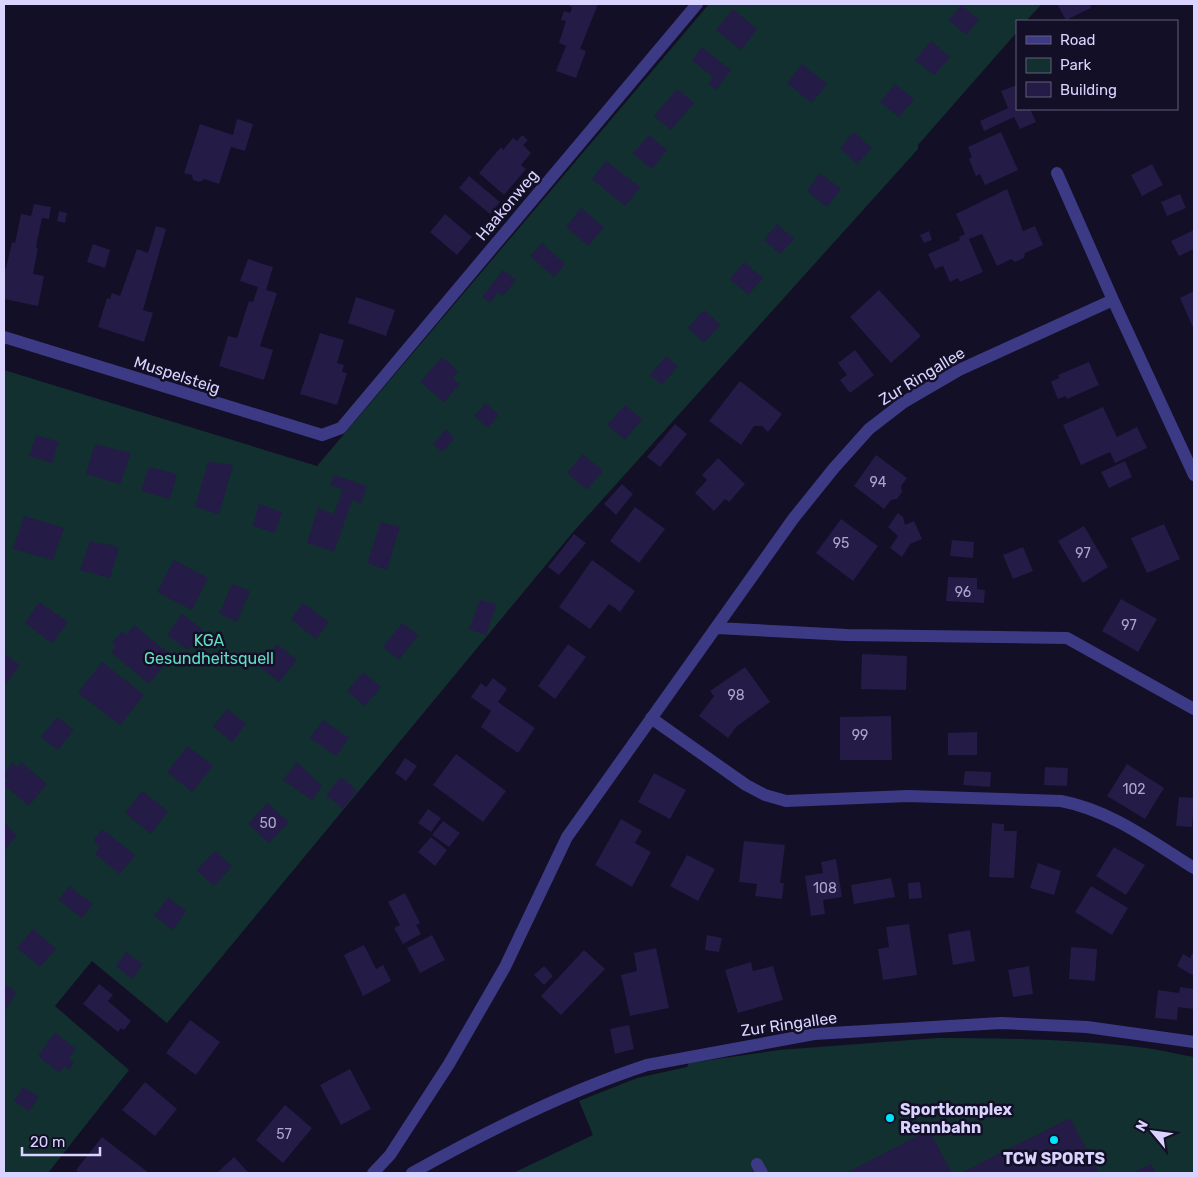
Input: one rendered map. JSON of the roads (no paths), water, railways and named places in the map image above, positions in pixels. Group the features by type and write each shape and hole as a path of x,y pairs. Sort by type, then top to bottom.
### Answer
{"street":[{"name":"Haakonweg","path":"341,428 697,4"},
{"path":"1057,173 1113,300 1165,407 1194,475"},
{"name":"Zur Ringallee","path":"374,1173 390,1155 449,1064 505,967 567,837 793,519 834,468 869,429 904,402 959,370 1113,300"},
{"name":"Muspelsteig","path":"4,338 322,435 341,428"},
{"path":"717,628 847,635 1067,638 1194,709"},
{"path":"651,718 746,785 765,795 786,801 908,796 1061,801 1085,806 1107,816 1194,868"},
{"name":"Zur Ringallee","path":"412,1173 464,1144 520,1117 624,1072 647,1065 814,1034 1002,1024 1088,1027 1194,1042"}],"place":[{"name":"Sportkomplex Rennbahn","path":"890,1118"},
{"name":"TCW SPORTS","path":"1054,1140"}],"park label":[{"name":"KGA Gesundheitsquell","path":"209,649"}]}
